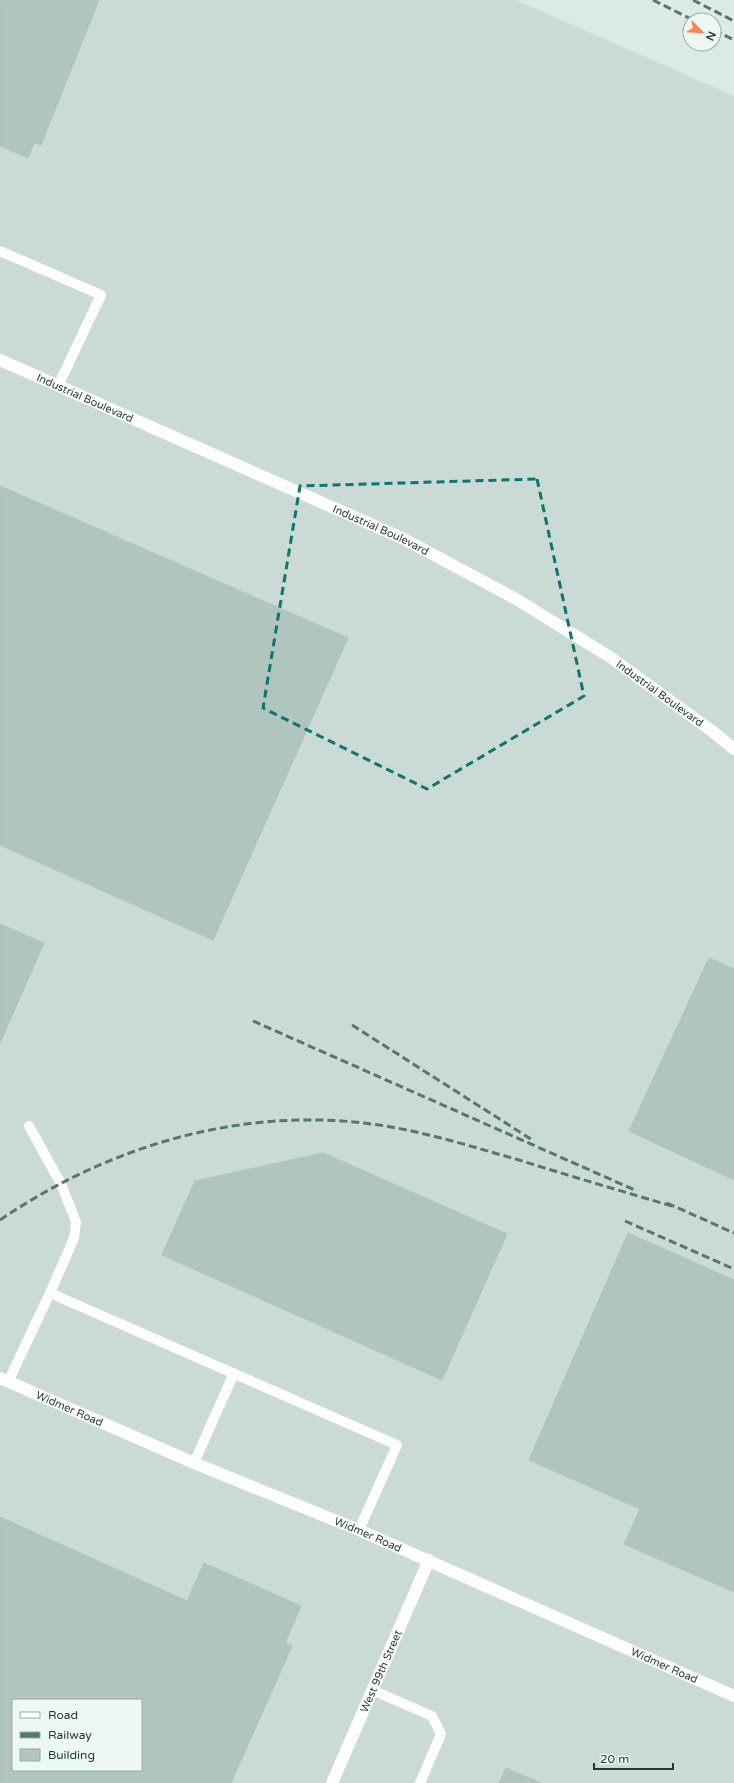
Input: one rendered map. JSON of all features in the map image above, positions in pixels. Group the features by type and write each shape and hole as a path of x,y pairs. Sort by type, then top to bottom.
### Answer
{"street":[{"name":"Industrial Boulevard","path":"0,360 404,539 516,599 610,657 712,731 734,749"},
{"name":"Widmer Road","path":"4,1380 194,1463 429,1560 734,1696"},
{"name":"West 99th Street","path":"332,1783 429,1560"}],"lane":[{"path":"0,251 100,295 58,386"},
{"path":"4,1380 50,1293 74,1238 76,1222 61,1184 29,1126"},
{"path":"50,1293 397,1445 359,1530"},
{"path":"194,1463 234,1373"},
{"path":"372,1690 432,1716 441,1734 420,1783"}],"highlighted area":[{"path":"537,479 584,696 427,789 263,708 300,486"}],"shaded area":[{"path":"0,0 516,0 734,96 734,1783 0,1783"}],"building":[{"path":"0,0 99,0 41,145 34,143 28,158 0,146"},
{"path":"0,486 348,638 213,940 0,845"},
{"path":"0,924 44,943 0,1043"},
{"path":"709,958 734,969 734,1180 629,1131"},
{"path":"323,1153 507,1234 442,1380 162,1255 195,1181"},
{"path":"628,1233 734,1280 734,1592 624,1544 640,1509 529,1460"},
{"path":"0,1517 187,1601 204,1563 301,1606 285,1643 292,1646 231,1783 0,1783"},
{"path":"506,1768 541,1783 499,1783"}],"railway":[{"path":"653,0 682,14"},
{"path":"693,0 734,21"},
{"path":"722,34 734,40"},
{"path":"253,1021 637,1191"},
{"path":"352,1025 534,1141"},
{"path":"0,1220 42,1194 87,1171 133,1152 180,1137 229,1126 279,1121 329,1120 397,1128 449,1140 672,1206"},
{"path":"667,1203 734,1233"},
{"path":"625,1221 734,1269"}]}
